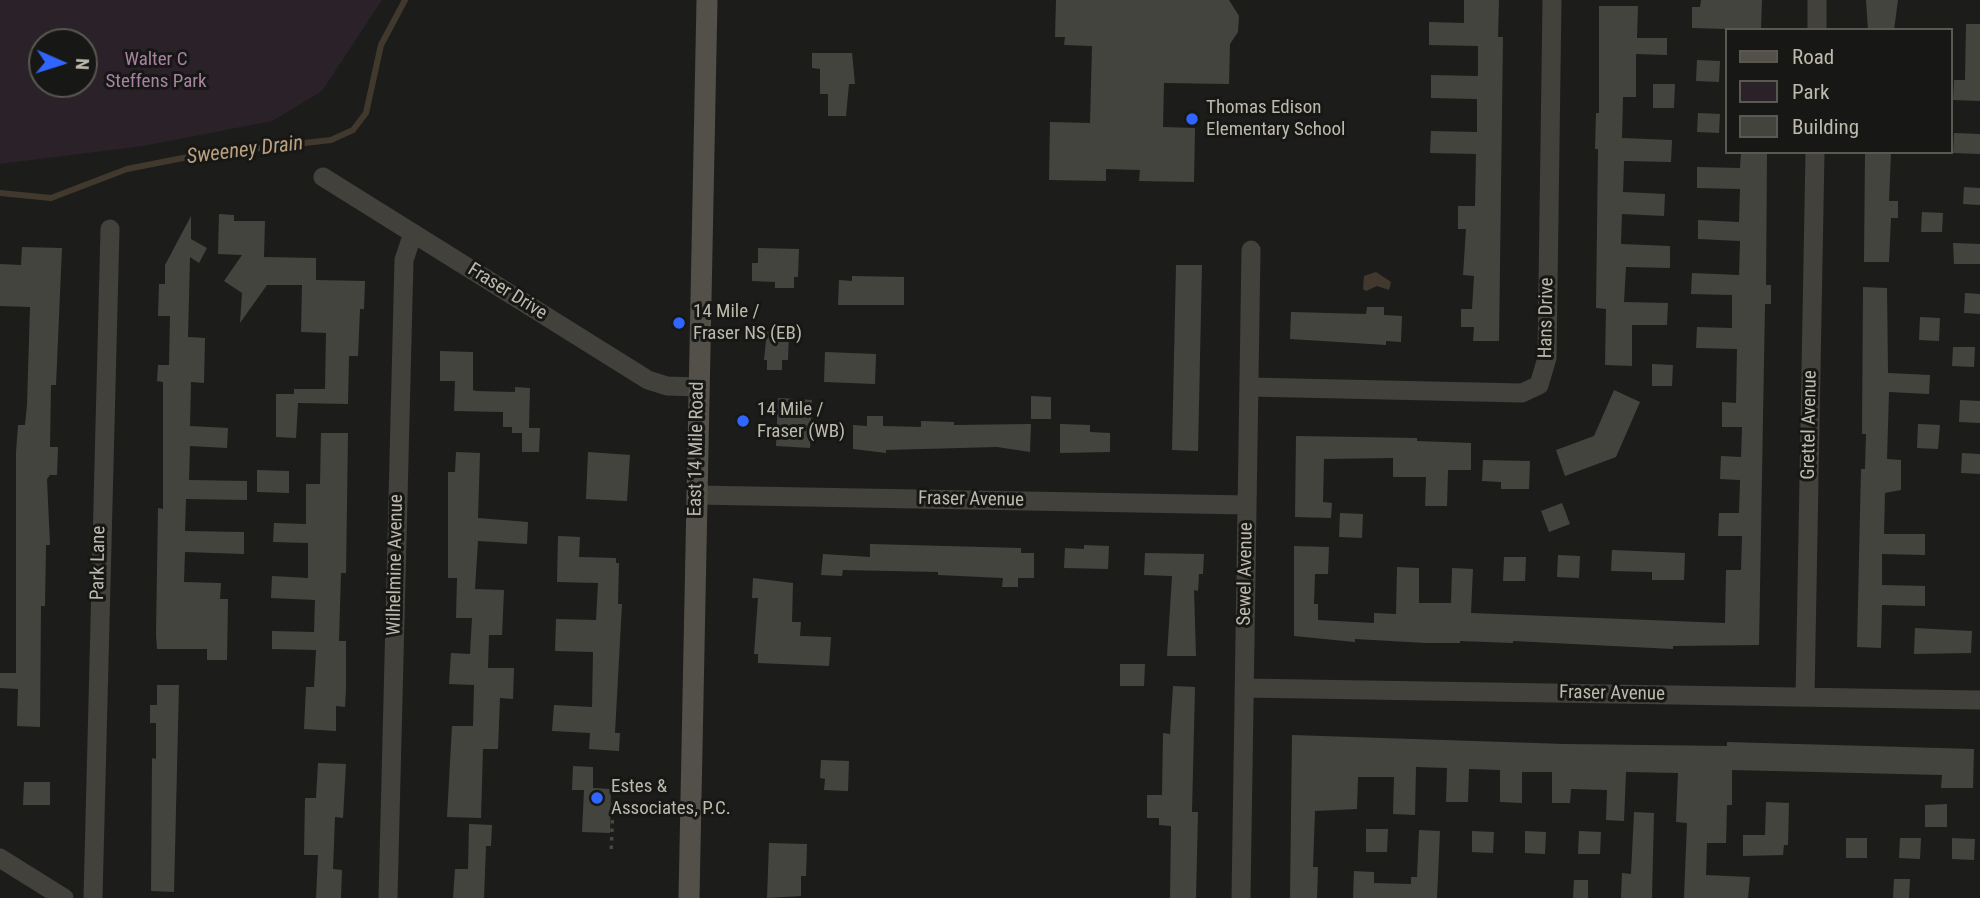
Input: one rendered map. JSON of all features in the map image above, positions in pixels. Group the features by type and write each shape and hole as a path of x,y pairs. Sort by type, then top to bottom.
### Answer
{"main road":[{"name":"East 14 Mile Road","path":"689,898 708,0"}],"street":[{"name":"Hans Drive","path":"1249,387 1522,393 1539,385 1547,358 1552,0"},
{"path":"1816,0 1817,28"},
{"name":"Grettel Avenue","path":"1805,697 1815,154"},
{"name":"Fraser Drive","path":"323,177 648,380 667,386 698,387"},
{"name":"Park Lane","path":"93,898 110,229"},
{"name":"Wilhelmine Avenue","path":"388,898 404,260 412,233"},
{"name":"Sewel Avenue","path":"1241,898 1251,250"},
{"name":"Fraser Avenue","path":"696,495 1247,505"},
{"name":"Fraser Avenue","path":"1244,688 1980,700"},
{"path":"0,858 64,898"}],"path":[{"path":"611,854 612,807 667,811"}],"green space":[{"name":"Walter C Steffens Park","path":"0,0 382,0 322,91 272,121 143,146 0,164"}],"shaded area":[{"path":"1376,272 1391,282 1389,290 1377,286 1366,291 1363,289 1364,276"}],"building":[{"name":"Thomas Edison Elementary School","path":"1056,0 1229,0 1239,16 1238,32 1230,44 1229,84 1164,83 1163,127 1195,128 1194,182 1139,181 1140,170 1106,169 1106,181 1049,180 1050,122 1090,123 1092,46 1064,45 1065,37 1055,37"},
{"path":"1464,0 1499,0 1498,37 1503,37 1499,341 1473,341 1474,327 1461,327 1461,309 1472,309 1474,276 1463,275 1466,229 1458,229 1458,206 1475,206 1476,154 1430,153 1431,131 1477,132 1477,99 1431,98 1431,75 1478,76 1478,46 1429,45 1429,22 1464,23"},
{"path":"1701,0 1762,0 1761,28 1692,28 1692,7 1700,7"},
{"path":"1866,0 1898,0 1894,28 1868,28"},
{"path":"1599,6 1638,6 1637,38 1667,38 1667,55 1636,54 1636,97 1623,97 1622,138 1672,140 1671,162 1624,161 1623,192 1665,194 1664,216 1622,214 1621,244 1670,246 1670,268 1626,267 1624,302 1668,303 1667,325 1632,325 1632,366 1605,365 1606,309 1596,308 1598,149 1595,149 1596,113 1599,113"},
{"path":"1966,24 1980,24 1980,101 1953,100 1954,80 1965,80"},
{"path":"812,53 852,53 855,84 849,84 846,116 828,116 828,94 820,94 820,69 812,68"},
{"path":"1697,60 1720,61 1719,82 1696,81"},
{"path":"1653,84 1675,84 1674,108 1653,108"},
{"path":"1698,113 1720,114 1719,133 1697,132"},
{"path":"1954,133 1980,134 1980,154 1953,153"},
{"path":"1741,154 1767,154 1766,285 1771,285 1771,304 1765,304 1759,645 1673,646 1673,649 1513,641 1426,643 1355,639 1355,642 1294,636 1294,546 1329,547 1328,574 1315,574 1314,604 1318,604 1318,620 1374,623 1374,613 1396,614 1397,567 1419,568 1419,603 1451,603 1452,568 1473,569 1471,613 1725,623 1726,570 1741,570 1742,536 1718,536 1719,513 1739,513 1740,480 1720,479 1721,456 1741,457 1742,427 1722,427 1722,402 1736,403 1737,349 1696,348 1697,327 1732,328 1732,295 1691,294 1692,273 1739,275 1740,241 1698,239 1698,220 1739,222 1740,189 1697,188 1697,167 1740,168"},
{"path":"1865,154 1891,154 1889,201 1898,201 1898,218 1891,218 1889,262 1864,262"},
{"path":"1964,187 1980,188 1980,205 1963,204"},
{"path":"1922,212 1943,213 1942,232 1921,232"},
{"path":"219,214 234,215 234,221 265,221 264,257 316,258 316,280 365,281 364,309 360,309 358,356 349,356 348,404 298,403 296,438 276,437 276,394 294,394 294,389 325,389 326,333 301,332 302,285 267,285 240,323 242,293 224,281 242,255 218,254"},
{"path":"191,216 191,239 207,248 199,263 190,257 188,337 205,338 204,383 191,382 190,426 228,428 227,448 190,446 189,480 247,481 247,500 186,499 185,531 244,532 244,554 185,552 184,582 221,583 220,599 228,599 227,660 207,660 207,649 157,649 158,508 163,509 163,382 157,381 158,365 169,365 170,316 158,316 159,284 165,284 165,265"},
{"path":"1953,243 1980,244 1980,264 1954,264"},
{"path":"22,247 62,248 56,385 51,385 50,447 58,447 57,475 50,475 47,479 50,545 46,545 45,606 41,606 40,727 17,726 18,689 0,688 0,673 16,673 16,452 18,425 25,425 27,405 30,307 0,306 0,264 21,265"},
{"path":"758,248 799,249 798,277 794,277 794,288 775,288 775,282 752,281 752,263 758,263"},
{"path":"1176,265 1202,265 1198,451 1172,450"},
{"path":"852,276 904,277 904,305 838,305 839,280 852,281"},
{"path":"1863,287 1887,288 1888,373 1930,375 1929,394 1889,392 1887,459 1901,460 1901,490 1885,493 1884,534 1925,534 1925,555 1882,554 1882,585 1925,586 1925,606 1882,605 1881,648 1857,647 1861,469 1865,469 1866,434 1862,434"},
{"path":"1965,293 1980,294 1980,314 1964,313"},
{"path":"1367,307 1384,307 1384,315 1402,316 1401,342 1386,341 1386,345 1290,339 1291,312 1366,314"},
{"path":"1920,317 1940,318 1939,341 1919,340"},
{"path":"767,331 789,331 788,360 782,360 782,370 767,370 767,360 764,360"},
{"path":"1953,347 1975,347 1974,367 1952,366"},
{"path":"440,351 473,352 473,390 515,392 515,387 530,388 529,428 540,428 539,452 522,452 522,433 512,433 512,427 503,427 503,412 454,411 455,381 440,381"},
{"path":"825,352 876,354 875,384 824,382"},
{"path":"1652,364 1673,365 1672,386 1652,386"},
{"path":"1614,390 1640,402 1616,457 1565,476 1556,450 1594,436"},
{"path":"1031,396 1051,397 1051,419 1031,419"},
{"path":"778,398 812,400 810,448 776,446"},
{"path":"1960,400 1980,401 1980,423 1959,422"},
{"path":"867,416 883,416 883,426 921,427 921,421 954,422 954,425 1031,424 1030,452 997,447 886,450 886,453 853,449 853,425 867,426"},
{"path":"1060,424 1090,425 1090,432 1110,433 1110,452 1060,453"},
{"path":"1918,424 1940,425 1938,449 1917,448"},
{"path":"321,433 348,433 346,573 341,573 339,641 346,641 346,689 345,707 336,706 336,731 304,729 306,687 314,687 316,650 272,649 272,631 314,632 315,600 271,598 272,576 308,578 308,543 273,542 274,523 306,524 306,484 320,484"},
{"path":"1296,436 1417,438 1417,441 1471,443 1471,470 1448,470 1447,506 1425,506 1426,477 1393,477 1393,458 1324,459 1323,502 1332,503 1331,518 1295,517"},
{"path":"456,452 480,453 478,518 528,522 527,544 478,541 475,589 504,590 502,635 489,635 488,668 514,668 513,699 500,698 498,749 483,749 481,818 447,817 452,726 473,726 474,685 449,684 451,653 470,654 472,618 456,618 457,578 448,578 448,472 455,472"},
{"path":"588,452 630,455 627,501 586,499"},
{"path":"1962,453 1980,454 1980,474 1961,473"},
{"path":"1483,460 1530,461 1529,489 1501,489 1501,482 1482,481"},
{"path":"257,470 289,471 289,493 257,492"},
{"path":"1562,503 1570,524 1549,532 1541,511"},
{"path":"1340,513 1363,514 1362,538 1339,537"},
{"path":"558,536 580,537 579,557 616,558 616,563 619,563 618,604 622,604 615,733 620,733 619,751 589,749 590,733 552,731 554,705 592,707 593,652 555,651 556,619 596,620 598,583 557,582"},
{"path":"870,544 1021,548 1021,553 1034,553 1034,578 1018,578 1018,587 1002,587 1003,578 938,575 938,572 843,570 842,576 821,575 823,554 870,557"},
{"path":"1084,545 1109,546 1108,569 1064,568 1065,548 1084,549"},
{"path":"1612,550 1685,553 1684,580 1652,580 1652,572 1611,571"},
{"path":"1145,553 1204,554 1203,574 1199,574 1198,591 1194,590 1196,656 1167,656 1172,576 1144,575"},
{"path":"1558,555 1580,556 1579,578 1557,577"},
{"path":"1504,557 1526,557 1525,581 1503,581"},
{"path":"753,578 793,583 792,622 801,622 800,636 831,637 829,666 758,663 758,654 754,654 758,598 752,598"},
{"path":"1915,628 1972,631 1971,653 1914,654"},
{"path":"1120,664 1145,664 1144,686 1120,686"},
{"path":"157,685 179,685 174,892 151,891 152,758 156,759 156,723 150,723 150,705 157,705"},
{"path":"1173,686 1195,687 1192,812 1198,812 1196,898 1170,898 1171,826 1159,825 1159,818 1147,818 1147,795 1162,795 1163,733 1170,734"},
{"path":"1292,735 1565,744 1727,746 1727,742 1974,749 1973,788 1941,788 1942,775 1732,770 1732,805 1727,805 1726,843 1707,843 1706,875 1750,877 1748,898 1684,898 1687,823 1676,822 1678,773 1626,772 1624,821 1606,820 1607,790 1571,789 1570,803 1552,803 1552,772 1522,772 1522,803 1500,802 1500,770 1469,769 1468,802 1446,802 1447,768 1416,767 1415,815 1393,814 1394,777 1358,777 1357,809 1315,811 1313,867 1318,867 1317,898 1290,898"},
{"path":"821,760 849,761 848,791 824,790 825,779 820,778"},
{"path":"318,763 346,764 343,818 335,817 333,869 342,870 341,898 316,898 318,855 304,855 305,798 316,798"},
{"name":"Estes & Associates, P.C.","path":"573,766 593,767 593,788 611,789 610,833 582,832 584,790 572,790"},
{"path":"24,782 50,782 50,805 23,805"},
{"path":"1766,802 1789,803 1788,845 1784,845 1783,855 1743,856 1743,835 1765,835"},
{"path":"1947,804 1947,827 1925,827 1925,805"},
{"path":"1634,812 1654,813 1652,898 1621,898 1622,873 1631,874"},
{"path":"469,824 492,825 491,846 486,846 484,898 453,898 455,869 468,869"},
{"path":"1366,829 1388,829 1387,852 1366,852"},
{"path":"1419,830 1440,831 1437,898 1353,898 1354,871 1374,872 1374,883 1411,884 1411,877 1417,877"},
{"path":"1472,831 1494,832 1493,853 1472,852"},
{"path":"1525,831 1546,832 1545,854 1525,853"},
{"path":"1579,831 1601,832 1600,854 1578,854"},
{"path":"1846,838 1867,838 1867,858 1846,858"},
{"path":"1900,838 1921,838 1920,859 1899,858"},
{"path":"1952,838 1975,839 1974,860 1952,859"},
{"path":"769,843 807,844 806,876 801,876 801,896 767,898"},
{"path":"1894,879 1910,879 1909,898 1893,898"},
{"path":"1574,880 1588,880 1588,898 1573,898"}],"waterway":[{"name":"Sweeney Drain","path":"0,193 51,198 127,169 198,155 331,140 353,130 366,113 381,45 405,0"}],"place":[{"name":"Thomas Edison Elementary School","path":"1192,119"},
{"name":"14 Mile / Fraser NS (EB)","path":"679,323"},
{"name":"14 Mile / Fraser (WB)","path":"743,421"},
{"name":"Estes & Associates, P.C.","path":"597,798"}]}
